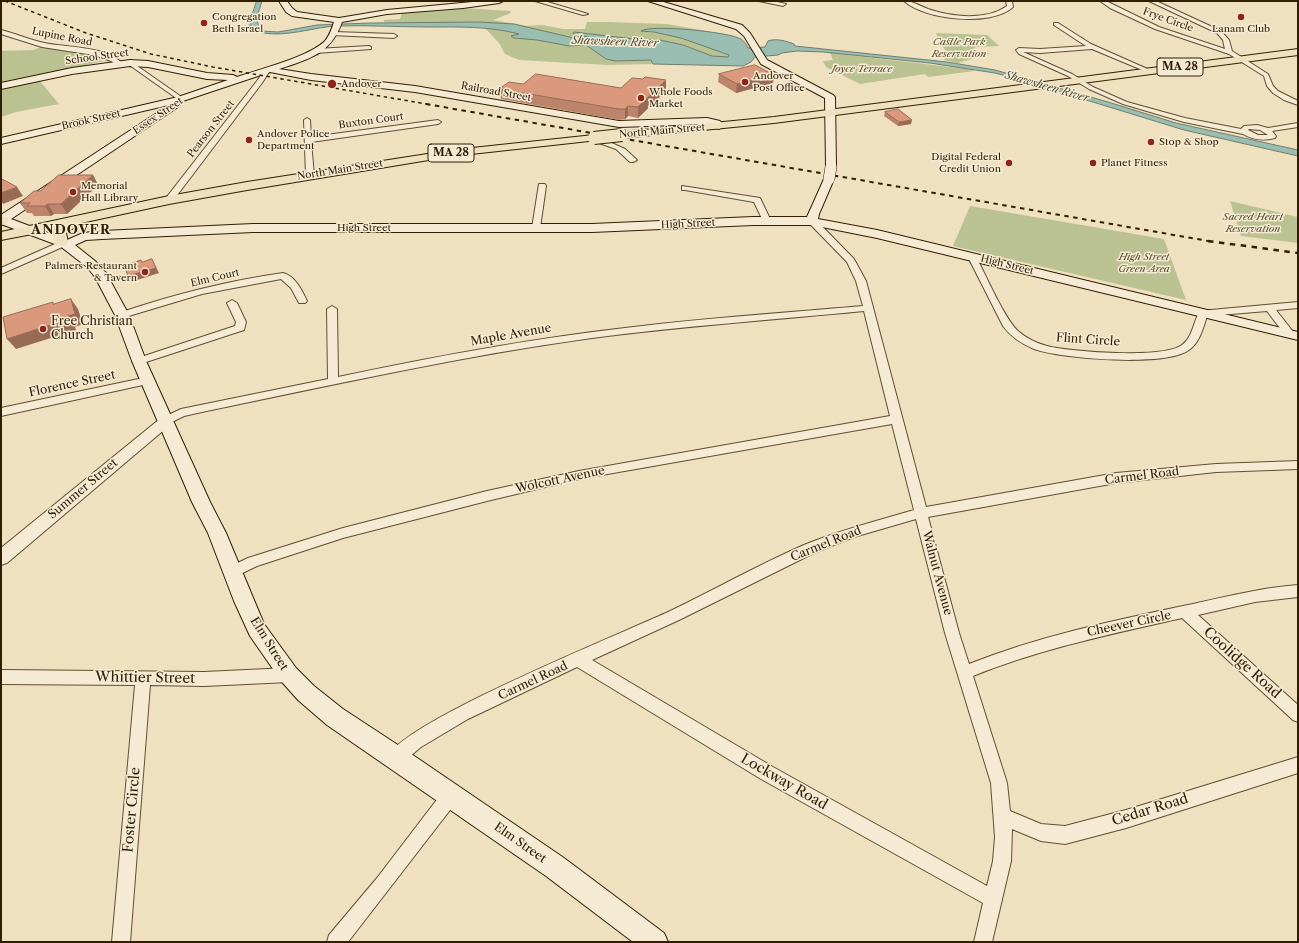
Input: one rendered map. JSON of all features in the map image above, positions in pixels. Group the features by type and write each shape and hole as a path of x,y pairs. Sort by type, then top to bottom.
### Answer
{"main road":[{"path":"283,1 289,10 295,14 337,26 386,12 499,1"},
{"path":"652,1 733,24 744,31 764,62 847,106 864,108"},
{"name":"Essex Street","path":"1,221 175,105 181,99 316,51 324,46 337,26"},
{"name":"North Main Street","path":"29,231 169,200 310,175 453,153 719,126 830,113 1298,52"},
{"name":"School Street","path":"1,86 72,71 130,63 148,64 214,77 243,77"},
{"name":"Railroad Street","path":"268,69 298,75 415,89 618,124 707,121 717,123 719,126"},
{"path":"212,89 214,77"},
{"path":"812,221 813,214 830,173 830,97"},
{"name":"Brook Street","path":"1,141 181,99"},
{"path":"64,243 59,231 79,220"},
{"name":"Elm Street","path":"1,221 64,243 96,270 113,296 122,315 139,361 201,502 217,534 257,630 289,675 335,718 396,757 555,867 655,942"},
{"name":"High Street","path":"64,243 91,236 206,229 536,228 812,221 877,234 1293,335"},
{"name":"MA 28","path":"1,236 29,231"}],"street":[{"path":"538,1 586,14"},
{"path":"762,1 783,4"},
{"path":"907,1 918,8 931,12 973,17 1005,11 1010,7 1009,1"},
{"name":"Frye Circle","path":"1103,1 1112,7 1157,28 1229,52 1266,75 1272,89 1298,103"},
{"name":"Frye Circle","path":"1152,1 1220,32 1226,40 1229,52"},
{"path":"1056,24 1075,38 1092,47 1149,71"},
{"path":"337,26 394,36"},
{"name":"Lupine Road","path":"1,32 43,45 102,55 119,64"},
{"path":"1092,47 1040,51 1019,50 1026,56 1080,80 1091,88 1112,98 1184,120 1268,138 1272,136 1271,133 1266,130 1298,125"},
{"path":"316,51 369,48"},
{"path":"130,63 181,99"},
{"name":"Pearson Street","path":"169,200 260,82 268,69"},
{"path":"307,120 310,175"},
{"name":"Buxton Court","path":"307,140 438,122"},
{"path":"597,138 615,145 625,151 633,160"},
{"path":"536,228 542,186"},
{"path":"684,188 757,200 767,221"},
{"name":"Walnut Avenue","path":"812,221 840,249 857,271 861,281 896,419 964,673 999,783 1004,837 1002,861 983,942"},
{"path":"1,271 64,243"},
{"name":"Flint Circle","path":"972,257 1006,324 1012,332 1019,338 1049,350 1132,356 1167,355 1180,351 1189,345 1196,336 1203,313"},
{"name":"Elm Court","path":"122,315 177,298 258,279 283,276 290,280 299,293 302,301"},
{"path":"139,361 240,328 241,322 232,303"},
{"path":"1203,313 1298,305"},
{"path":"1269,307 1293,335"},
{"name":"Maple Avenue","path":"166,421 180,413 196,409 500,349 668,325 867,308"},
{"path":"332,309 333,382"},
{"name":"Florence Street","path":"1,412 148,381"},
{"name":"Wolcott Avenue","path":"232,572 253,562 389,520 578,475 896,419"},
{"name":"Summer Street","path":"1,558 166,421"},
{"name":"Carmel Road","path":"396,757 416,741 462,714 674,616 758,573 851,533 921,513 1131,476 1216,468 1298,465"},
{"name":"Cheever Circle","path":"964,673 990,662 1041,645 1250,597 1298,591"},
{"name":"Coolidge Road","path":"1185,612 1298,716"},
{"name":"Lockway Road","path":"578,660 767,773 993,899"},
{"name":"Whittier Street","path":"1,677 204,679 289,675"},
{"name":"Foster Circle","path":"122,942 143,678"},
{"name":"Cedar Road","path":"1003,817 1044,834 1055,836 1065,835 1126,819 1298,765"},
{"path":"336,942 383,884 451,795"}],"green space":[{"path":"461,8 510,11 511,13 493,20 526,26 542,25 563,29 585,29 587,22 608,22 667,24 712,32 699,32 738,60 706,55 683,45 573,39 529,29 410,22 384,22 384,20 400,19 402,12"},
{"path":"485,28 603,45 650,56 653,64 607,65 519,60 505,54 499,43"},
{"name":"Castle Park Reservation","path":"936,33 987,35 999,46 976,47 974,49 979,52 991,53 958,63 944,60 945,50"},
{"path":"40,47 80,53 108,60 1,85 1,51 34,50"},
{"name":"Joyce Terrace","path":"830,53 975,71 928,77 925,74 860,84 826,67 823,61 833,60"},
{"path":"39,80 59,104 16,112 1,117 1,90"},
{"name":"Sacred Heart Reservation","path":"1230,201 1298,217 1298,243 1241,236"},
{"name":"High Street Green Area","path":"970,206 1164,239 1186,300 953,246"}],"water":[{"name":"Shawsheen River","path":"257,1 262,1 257,19 261,31 278,32 317,25 478,22 514,24 578,39 589,37 573,34 574,32 634,39 660,40 683,45 712,56 728,57 729,55 681,38 654,32 641,31 659,28 690,30 734,36 741,39 748,48 765,47 768,41 778,40 794,44 795,46 947,62 995,70 1176,123 1298,150 1298,156 1184,130 995,73 930,63 823,52 797,51 778,55 755,57 751,62 743,66 653,64 651,60 616,61 606,59 586,45 569,46 537,40 514,38 511,36 519,34 508,31 474,28 337,26 293,33 270,34 250,28 250,21"}],"building":[{"path":"755,65 774,75 737,84 719,74"},
{"path":"536,74 621,88 632,78 643,79 645,77 666,80 638,107 628,106 625,109 499,89 509,82 523,84"},
{"path":"898,109 912,120 899,122 885,112"},
{"path":"59,175 93,175 61,204 27,206 30,203 20,203 34,191 40,191"},
{"path":"2,179 17,187 1,193"},
{"path":"152,259 156,268 128,276 125,268 133,266 132,263"},
{"path":"71,299 75,314 68,316 69,319 7,339 3,317 53,302 53,304"}],"railway":[{"path":"5,1 86,33 151,54 213,67 432,105"},
{"path":"426,104 1209,241"},
{"path":"1209,241 1298,253"},
{"path":"1209,241 1214,242"}],"place":[{"name":"Lanam Club","path":"1241,17"},
{"name":"Congregation Beth Israel","path":"204,23"},
{"name":"Andover Post Office","path":"745,82"},
{"name":"Andover","path":"332,84"},
{"name":"Whole Foods Market","path":"641,98"},
{"name":"Andover Police Department","path":"249,140"},
{"name":"Stop & Shop","path":"1151,142"},
{"name":"Digital Federal Credit Union","path":"1009,163"},
{"name":"Planet Fitness","path":"1093,163"},
{"name":"Memorial Hall Library","path":"73,192"},
{"name":"Palmers Restaurant & Tavern","path":"145,272"},
{"name":"Free Christian Church","path":"43,329"}],"district":[{"name":"ANDOVER","path":"71,230"}]}
